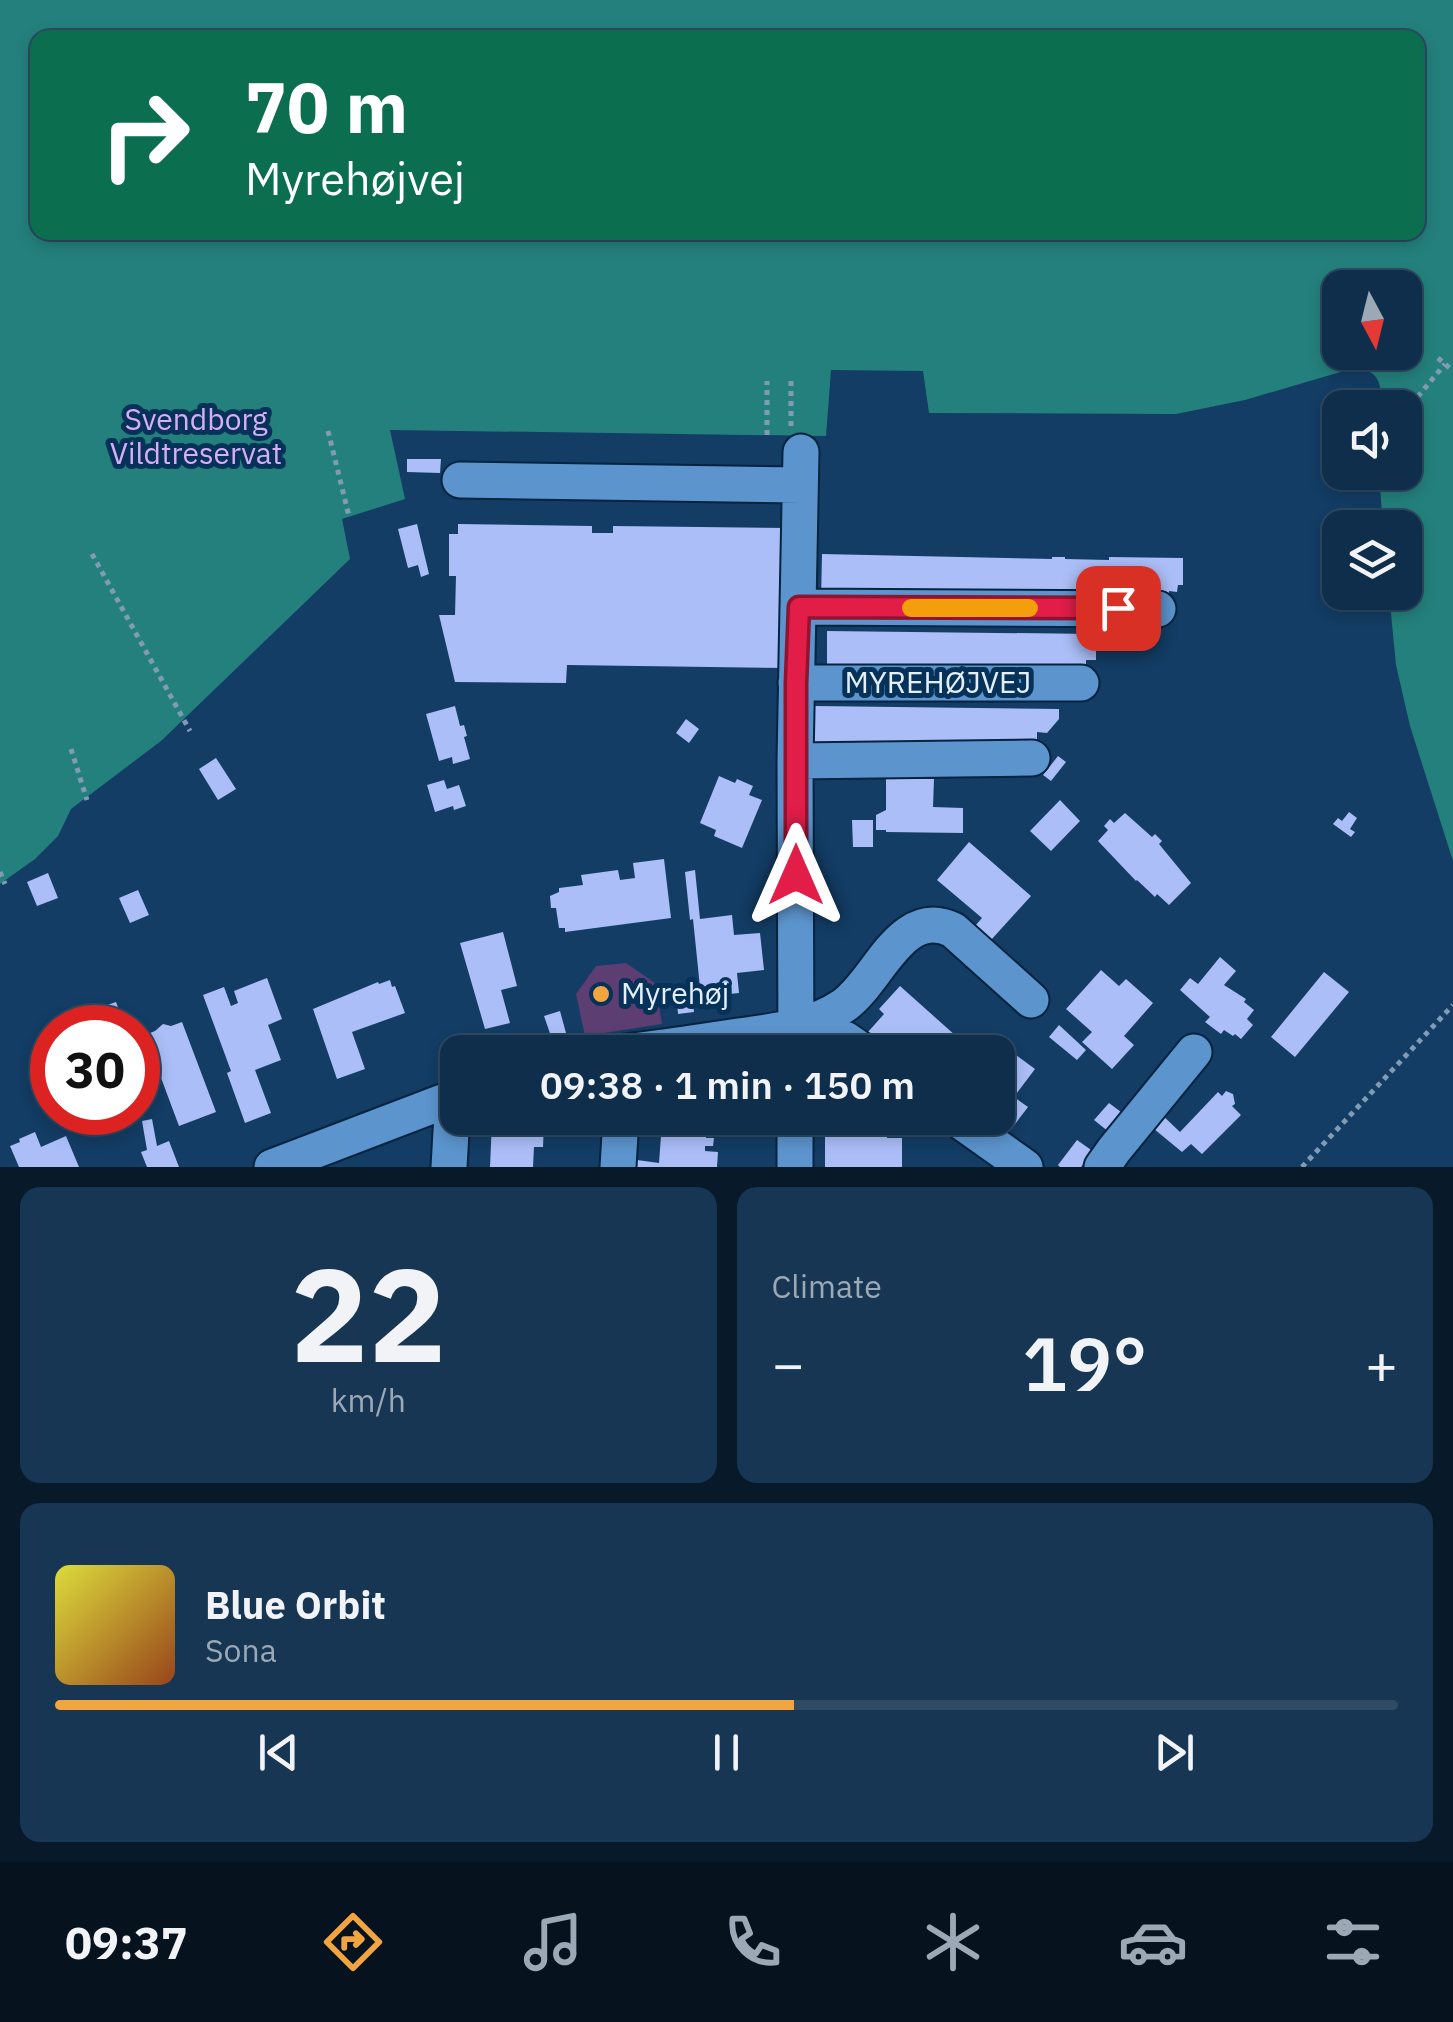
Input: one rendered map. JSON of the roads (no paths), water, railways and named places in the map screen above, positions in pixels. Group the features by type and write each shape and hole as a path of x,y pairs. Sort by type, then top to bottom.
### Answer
{"street":[{"path":"460,480 797,457 796,1035"},
{"path":"799,607 1158,609"},
{"name":"MYREHØJVEJ","path":"796,683 1082,683"},
{"path":"795,761 1032,758"},
{"path":"803,1035 844,1006 906,934 922,926 940,924 953,930 1031,1000"},
{"path":"1102,1167 1194,1052"},
{"path":"272,1167 440,1102"},
{"path":"449,1167 452,1135"},
{"path":"618,1167 620,1135"},
{"path":"794,1167 795,1135"},
{"path":"980,1135 1026,1167"}],"place":[{"name":"Myrehøj","path":"601,994"}],"park label":[{"name":"Svendborg Vildtreservat","path":"196,437"}]}
